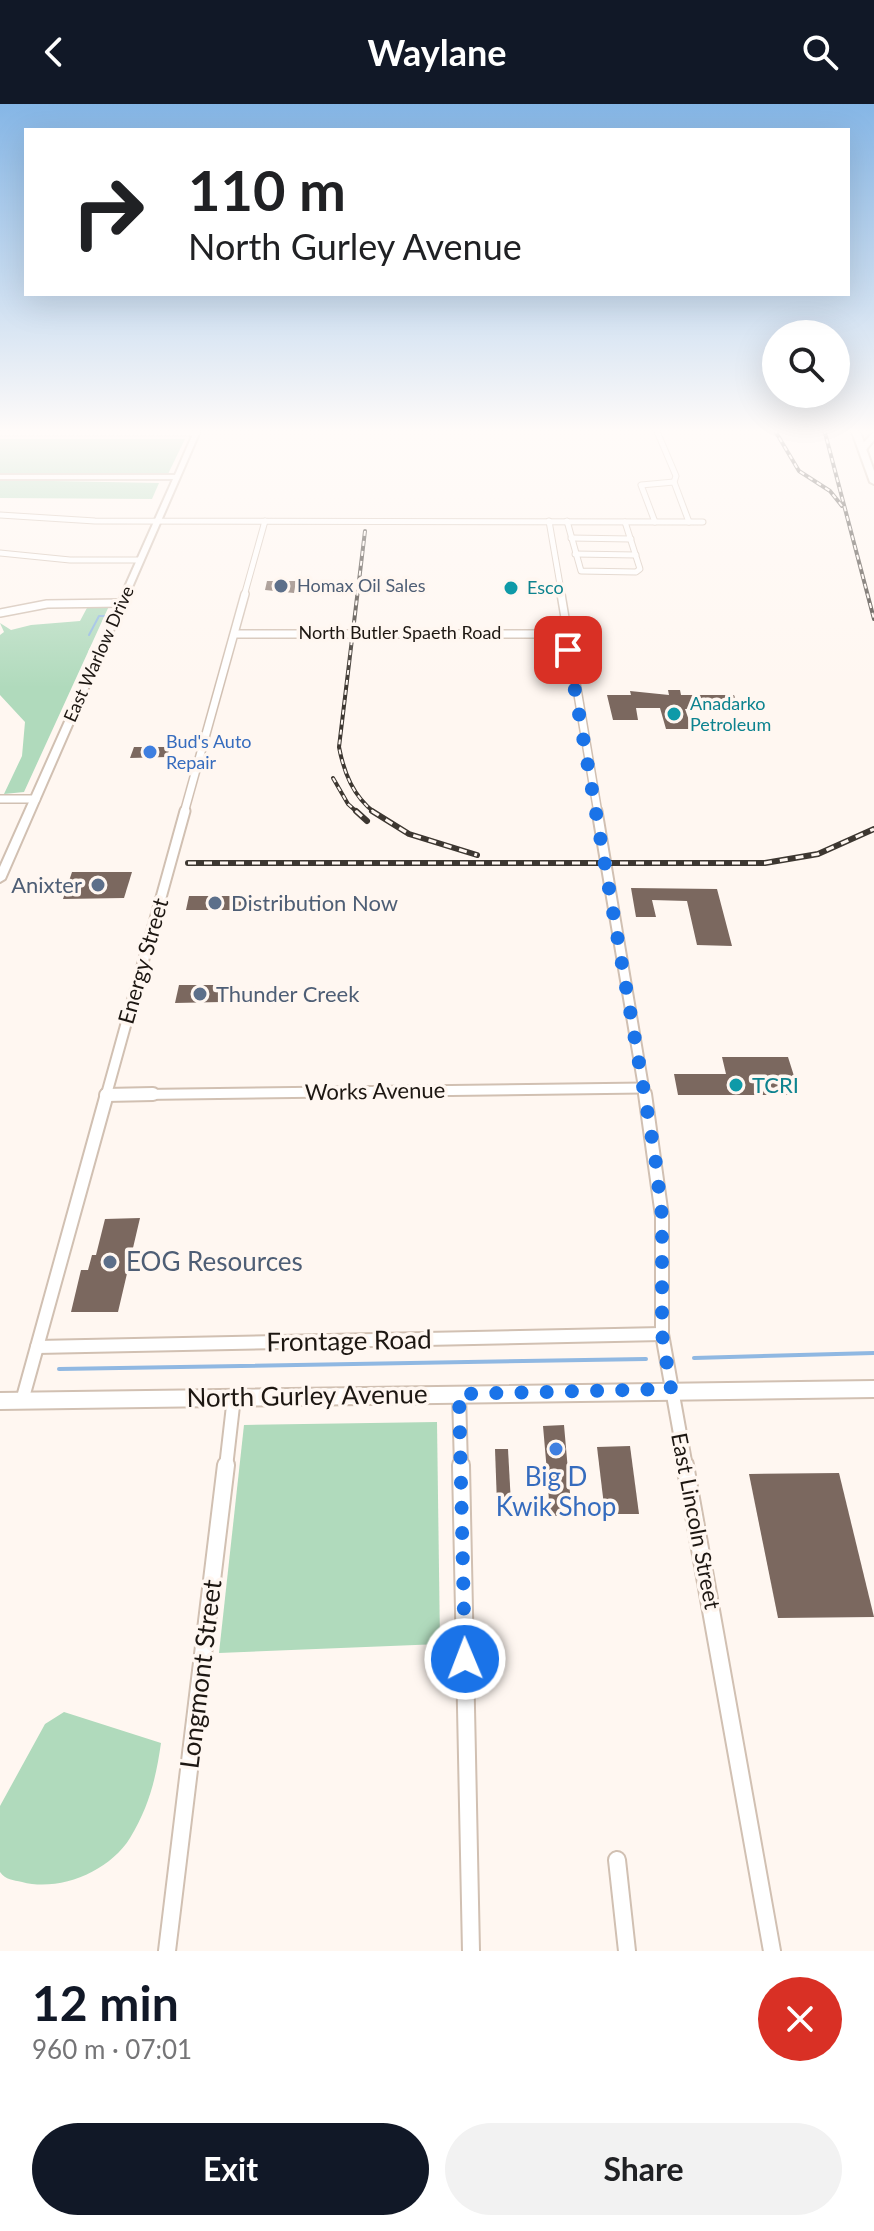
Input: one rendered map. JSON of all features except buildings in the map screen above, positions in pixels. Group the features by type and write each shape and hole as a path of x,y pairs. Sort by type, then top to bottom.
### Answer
{"street":[{"path":"5,515 157,521 703,522"},
{"name":"East Warlow Drive","path":"0,879 160,515"},
{"path":"652,515 655,522"},
{"path":"686,515 689,522"},
{"name":"Energy Street","path":"22,1401 265,521"},
{"name":"East Lincoln Street","path":"549,521 565,634 644,1088 662,1216 662,1334 772,1951"},
{"path":"567,521 581,571 616,572 640,569 625,522"},
{"path":"571,538 631,539"},
{"path":"0,553 70,560 140,560"},
{"path":"575,554 636,555"},
{"path":"0,613 47,604 122,603"},
{"name":"North Butler Spaeth Road","path":"235,634 565,634"},
{"path":"0,799 36,799"},
{"name":"Works Avenue","path":"106,1095 644,1088"},
{"name":"Frontage Road","path":"37,1347 662,1334"},
{"name":"North Gurley Avenue","path":"0,1401 671,1389 874,1389"},
{"path":"459,1394 471,1951"},
{"name":"Longmont Street","path":"167,1951 234,1397"},
{"path":"617,1860 627,1951"}],"green space":[{"path":"88,606 109,606 24,792 4,794 22,756 25,722 0,695 0,635 4,632 0,623 11,630 80,621"},
{"path":"437,1422 440,1644 219,1653 244,1425"},
{"path":"64,1712 161,1743 151,1792 130,1838 121,1850 96,1870 52,1884 10,1879 0,1872 0,1806 45,1724"}],"waterway":[{"path":"89,635 99,616 107,616"},
{"path":"694,1358 874,1353"},
{"path":"59,1369 646,1359"}],"railway":[{"path":"847,515 874,619"},
{"path":"365,531 339,747 351,783 375,813"},
{"path":"333,778 348,804 358,813"},
{"path":"356,811 367,821"},
{"path":"375,813 409,834 477,855"},
{"path":"188,863 765,863 818,854 874,829"}],"place":[{"name":"Homax Oil Sales","path":"281,586"},
{"name":"Esco","path":"511,588"},
{"name":"Anadarko Petroleum","path":"674,714"},
{"name":"Bud's Auto Repair","path":"150,752"},
{"name":"Anixter","path":"98,885"},
{"name":"Distribution Now","path":"215,903"},
{"name":"Thunder Creek","path":"200,994"},
{"name":"TCRI","path":"736,1085"},
{"name":"EOG Resources","path":"110,1262"},
{"name":"Big D Kwik Shop","path":"556,1449"}],"route":[{"path":"465,1659 459,1394 671,1389 662,1334 662,1216 655,1156 568,650"}]}
